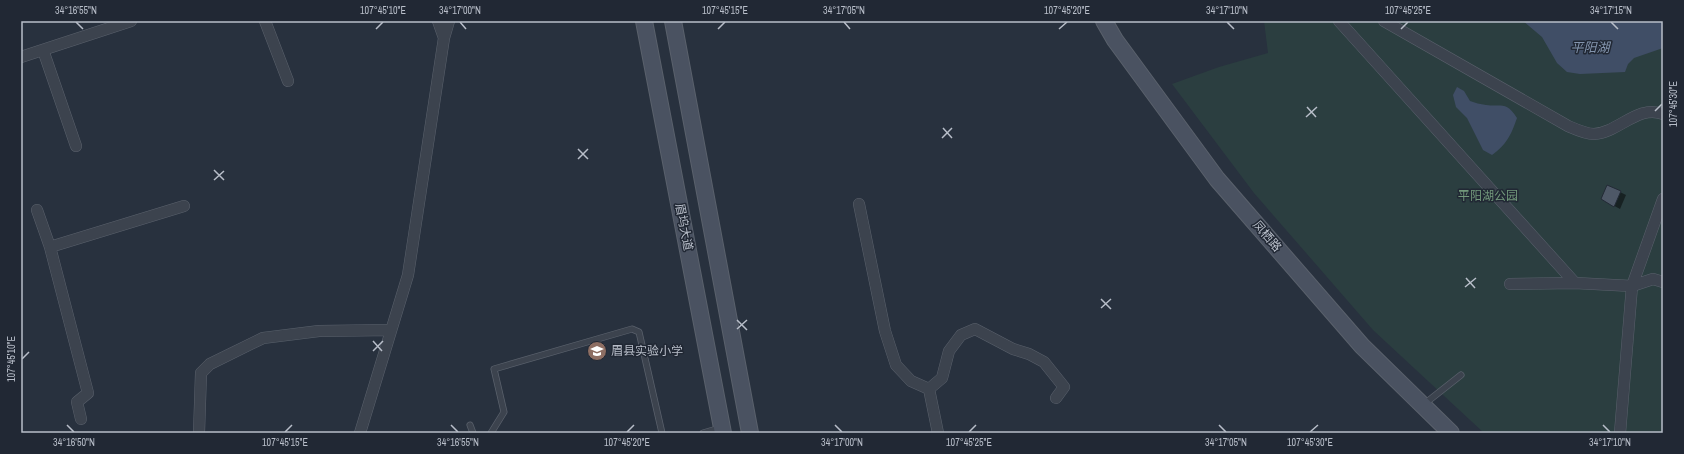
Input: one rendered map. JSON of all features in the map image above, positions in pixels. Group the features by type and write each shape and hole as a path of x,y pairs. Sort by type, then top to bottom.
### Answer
{"main road":[{"name":"眉坞大道","path":"644,21 723,430"},
{"path":"673,21 750,433"},
{"name":"凤栖路","path":"1104,21 1115,40 1217,178 1362,346 1451,433"}],"street":[{"path":"21,58 112,24 131,21"},
{"path":"265,21 288,81"},
{"path":"438,21 444,38"},
{"path":"360,433 408,275 444,38 449,21"},
{"path":"1339,21 1575,283"},
{"path":"1384,21 1568,126 1594,134 1613,128 1635,116 1656,111 1663,114"},
{"path":"43,50 76,146"},
{"path":"1620,433 1632,286 1663,199"},
{"path":"860,204 885,331 896,365 911,381 929,389"},
{"path":"50,247 184,206"},
{"path":"37,210 50,247 88,393 76,402 81,419"},
{"path":"1510,284 1575,283 1632,286 1653,278 1663,282"},
{"path":"199,433 201,373 210,364 263,338 319,331 391,330"},
{"path":"929,389 942,378 949,351 961,335 975,330 1013,349 1029,354 1044,362 1064,387 1056,398"},
{"path":"929,389 938,433"}],"lane":[{"path":"491,433 504,412 494,369 632,329 639,332 662,433"},
{"path":"1423,405 1461,375"},
{"path":"470,425 473,433"},
{"path":"703,433 723,430"}],"green space":[{"name":"平阳湖公园","path":"1264,21 1663,21 1663,433 1484,433 1373,330 1254,193 1172,84 1219,67 1268,53"}],"water":[{"name":"平阳湖","path":"1523,21 1663,21 1663,48 1634,58 1628,64 1625,72 1580,74 1567,72 1557,63 1542,37"},
{"path":"1457,87 1464,91 1470,101 1486,105 1507,107 1517,118 1508,139 1492,155 1483,150 1467,118 1456,107 1453,95"}],"building":[{"path":"1607,185 1621,191 1614,207 1601,199"}],"place":[{"name":"眉县实验小学","path":"597,351"}]}
